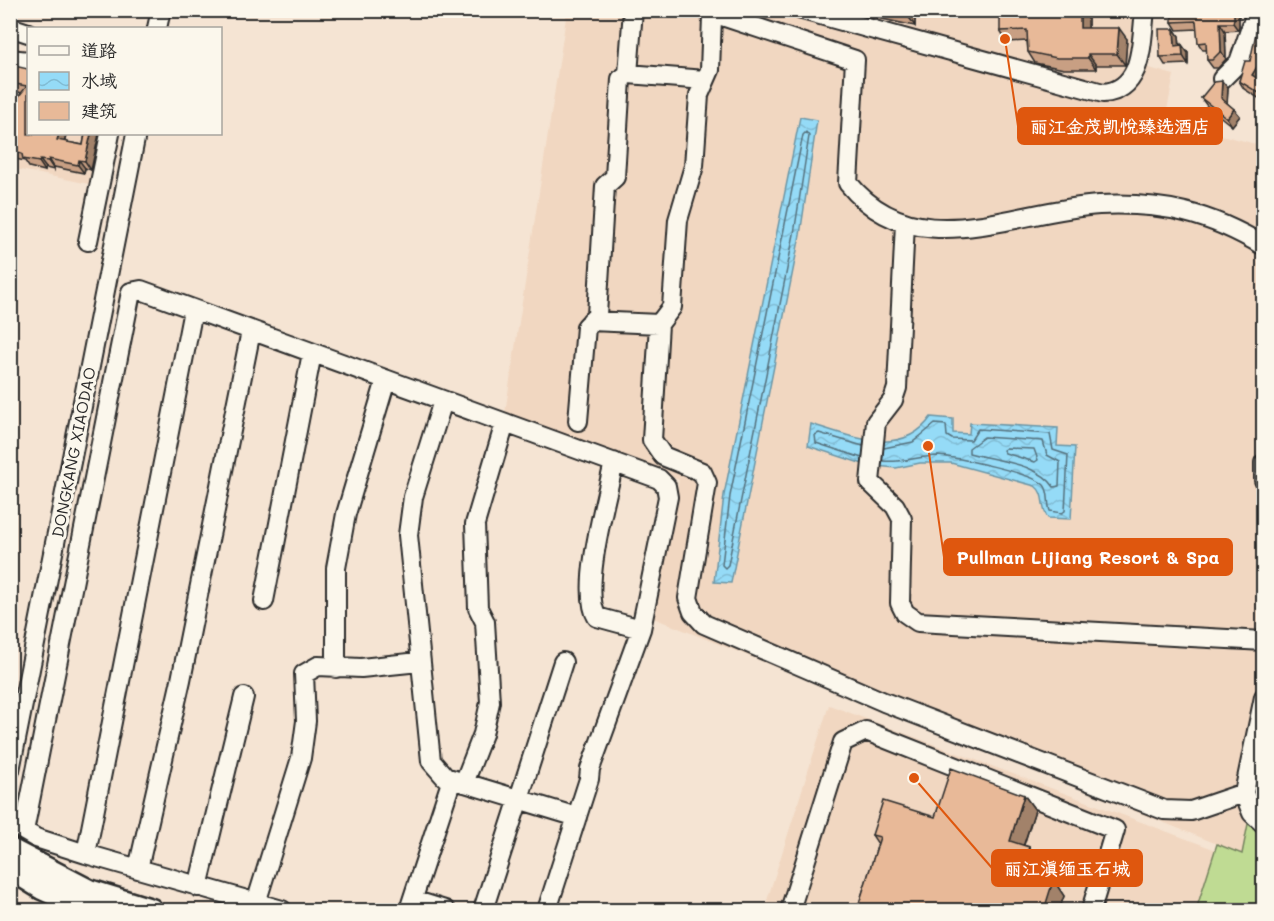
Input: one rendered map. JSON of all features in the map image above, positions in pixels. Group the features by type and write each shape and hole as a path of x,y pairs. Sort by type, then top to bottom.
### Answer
{"main road":[{"path":"10,850 89,891 151,910"},
{"path":"10,868 42,888 90,910"}],"street":[{"path":"158,27 161,10"},
{"path":"628,74 633,10"},
{"path":"802,10 1102,93 1122,87 1133,76 1140,59 1144,10"},
{"path":"1222,79 1239,62 1257,10"},
{"path":"1244,793 1191,811 1164,810 884,702 704,624 693,612 688,598 707,483 705,476 698,469 663,456 652,440 659,324 672,307 678,220 694,166 699,95 710,70 712,17 719,15 855,60 848,183 865,202 905,223 931,228 970,228 1055,209 1130,205 1172,208 1203,215 1235,229 1263,246"},
{"path":"10,27 27,33"},
{"path":"10,59 27,60"},
{"path":"578,421 586,327 597,315 604,186 615,177 621,79 628,74 705,80"},
{"path":"88,241 110,135"},
{"name":"DONGKANG XIAODAO","path":"10,770 136,135"},
{"path":"905,223 897,388 893,400 879,415 873,430 870,482 895,506 902,519 900,603 905,613 918,622 1263,641"},
{"path":"282,910 86,854 36,838 24,831 131,292 141,290 614,462 659,479 668,491 641,629 590,768 590,779 547,910"},
{"path":"86,854 193,310"},
{"path":"591,321 659,324"},
{"path":"138,869 181,680 251,331"},
{"path":"264,601 312,353"},
{"path":"336,668 336,568 346,514 386,380"},
{"path":"443,401 413,497 409,522 419,662 431,761 439,773 458,781 577,818"},
{"path":"445,910 411,905 458,781 483,734 490,702 485,622 478,608 475,524 505,423"},
{"path":"614,462 591,577 592,609 597,617 641,629"},
{"path":"1263,463 1263,480"},
{"path":"256,903 301,758 306,721 304,674 318,666 369,668 419,662"},
{"path":"483,910 563,662"},
{"path":"198,886 244,697"},
{"path":"1263,697 1244,793 1252,813 1263,824"},
{"path":"790,910 843,742 866,731 1115,830 1091,910"}],"shaded area":[{"path":"567,11 1154,11 1142,66 1174,75 1165,120 1263,146 1264,749 1242,854 651,617 679,480 505,413"},
{"path":"10,47 27,49 27,135 115,135 104,187 11,168"},
{"path":"829,705 1216,850 1196,910 764,910"}],"green space":[{"path":"1263,749 1263,910 1196,910 1217,844 1242,854"}],"water":[{"path":"800,117 817,120 800,235 731,583 714,582 724,495"},
{"path":"931,417 953,419 953,433 969,434 970,423 1058,428 1057,446 1075,447 1071,519 1048,518 1041,493 1035,486 951,463 920,463 896,468 866,465 808,446 811,424 858,438 891,441 919,430"}],"building":[{"path":"885,10 908,10 908,16"},
{"path":"1000,10 1080,10 1080,28 1119,28 1117,54 1088,54 1088,58 1057,58 1028,52 1027,30 1000,31"},
{"path":"1172,10 1234,10 1233,23 1220,23 1221,51 1212,60 1207,60 1206,42 1198,43 1196,21 1172,22"},
{"path":"1261,10 1263,10 1263,57 1252,75 1263,82 1259,93 1239,81 1245,61 1250,61"},
{"path":"1159,29 1174,29 1175,46 1182,45 1183,56 1160,57"},
{"path":"10,65 27,69 27,86 10,83"},
{"path":"1222,81 1221,98 1234,109 1227,118 1201,98 1214,82"},
{"path":"27,86 27,135 59,135 57,140 83,145 85,135 91,135 85,161 79,160 78,165 49,159 39,162 23,159 22,154 10,151 10,107"},
{"path":"951,768 1024,795 1010,841 1029,847 1025,859 1049,867 1045,878 1053,881 1044,910 857,910 880,837 872,835 883,801 935,817"}],"place":[{"name":"丽江金茂凯悦臻选酒店","path":"1005,39"},
{"name":"Pullman Lijiang Resort & Spa","path":"928,446"},
{"name":"丽江滇缅玉石城","path":"914,778"}]}
